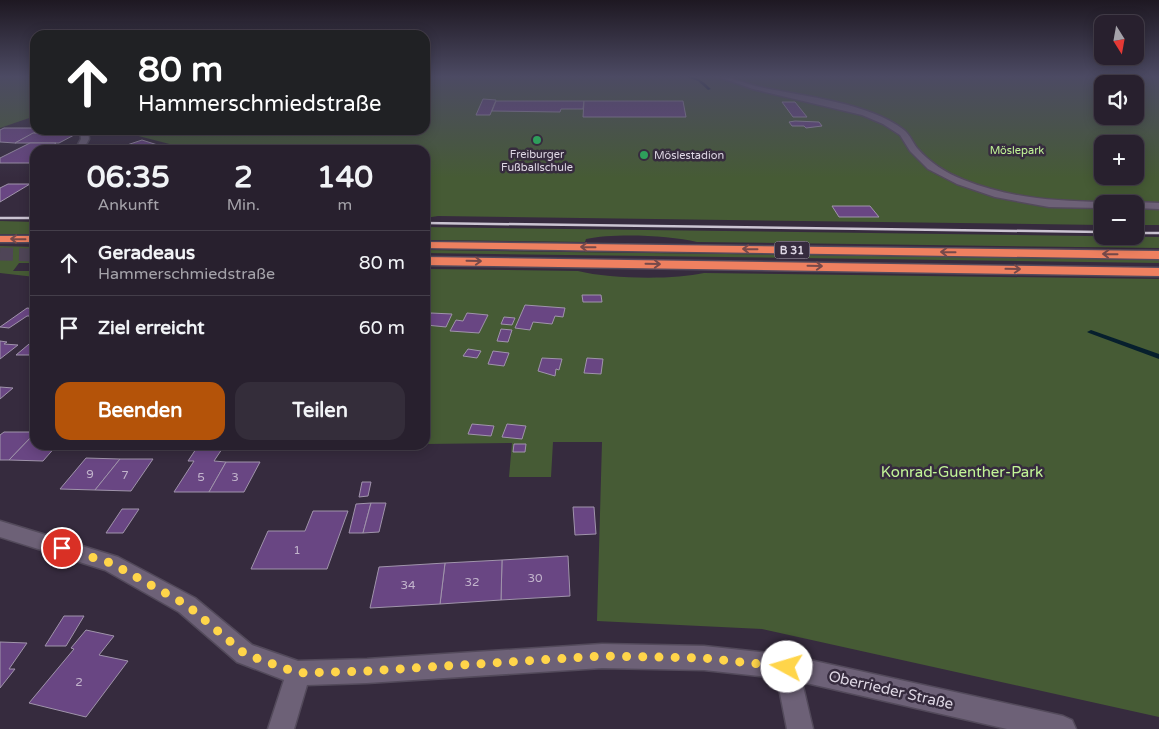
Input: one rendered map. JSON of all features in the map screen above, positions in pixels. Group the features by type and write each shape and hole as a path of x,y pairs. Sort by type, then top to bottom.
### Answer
{"highway":[{"path":"0,239 30,239"},
{"name":"B 31","path":"430,245 1159,255"},
{"name":"B 31","path":"430,260 1159,272"}],"street":[{"path":"854,110 886,122 903,133 913,149 931,166 960,182 1024,201 1049,204 1094,205"},
{"path":"1144,205 1159,206"},
{"path":"0,529 111,563 187,605 245,654 298,673 281,729"},
{"name":"Oberrieder Straße","path":"298,673 367,671 602,656 704,658 787,667 1063,729"},
{"path":"787,667 800,729"}],"green space":[{"path":"0,110 30,110 30,118 0,128"},
{"name":"Freiburger Fußballschule","path":"430,110 1094,110 1094,125 1144,125 1144,110 1159,110 1159,225 1144,225 1144,195 1094,195 1094,225 430,217 430,145 174,145 134,135 430,135"},
{"path":"0,221 30,222 30,234 0,234"},
{"path":"430,227 1094,236 1094,245 1144,245 1144,237 1159,237 1159,248 697,242 641,236 611,236 586,239 585,242 430,240"},
{"path":"0,246 30,247 30,263 19,263 13,271 30,271 30,276 0,273"},
{"path":"430,250 1159,260 1159,263 430,253"},
{"name":"Konrad-Guenther-Park","path":"430,269 578,271 607,276 641,278 676,277 704,273 1159,279 1159,717 762,629 597,621 602,442 553,442 551,477 509,477 512,443 430,444"}],"building":[{"path":"478,110 492,110 490,115 476,115"},
{"path":"492,110 561,110 560,112"},
{"path":"583,110 685,110 686,117 583,117"},
{"path":"788,110 801,110 807,117 793,117"},
{"path":"789,122 819,122 822,126 806,128 804,126 792,126"},
{"path":"4,128 30,128 30,135 15,143 0,142 0,130"},
{"path":"30,135 74,135 59,143 15,143"},
{"path":"142,140 158,145 127,145"},
{"path":"30,143 56,143 53,145 30,145 30,163 0,163 0,158"},
{"path":"8,184 30,184 0,202 0,188"},
{"path":"832,206 870,206 879,217 839,217"},
{"path":"582,295 601,295 602,302 583,302"},
{"path":"525,305 565,308 563,317 555,316 552,324 533,322 530,330 515,328"},
{"path":"27,308 30,308 30,316 9,328 0,327"},
{"path":"431,313 452,314 446,327 430,325"},
{"path":"467,313 488,315 479,333 450,331 456,320 463,321"},
{"path":"504,317 515,318 512,325 501,324"},
{"path":"501,329 512,330 508,342 497,341"},
{"path":"0,341 7,342 4,344 18,345 0,359"},
{"path":"30,343 30,355 16,355"},
{"path":"468,349 481,351 477,358 463,356"},
{"path":"493,351 509,353 504,366 488,364"},
{"path":"542,358 562,359 559,370 556,369 555,376 538,371"},
{"path":"587,358 603,359 601,374 584,373"},
{"path":"0,387 13,388 0,399"},
{"path":"472,424 494,426 491,436 468,434"},
{"path":"507,424 526,426 522,439 502,437"},
{"path":"4,432 30,432 30,438 9,460 0,460 0,435"},
{"path":"30,438 30,450 53,450 43,461 9,460"},
{"path":"514,444 526,444 525,452 513,452"},
{"path":"195,450 221,450 214,461 226,462 209,492 174,492 194,461 188,461"},
{"path":"86,458 120,459 95,490 60,489"},
{"path":"120,459 153,459 131,491 95,490"},
{"path":"226,462 260,462 244,492 209,492"},
{"path":"362,482 371,482 368,496 359,497"},
{"path":"371,503 363,533 349,533 356,504"},
{"path":"371,503 386,503 379,532 363,533"},
{"path":"573,507 594,507 596,534 575,535"},
{"path":"122,509 139,509 123,533 106,533"},
{"path":"313,511 348,511 327,569 251,569 268,531 305,531"},
{"path":"568,556 570,596 501,600 502,560"},
{"path":"502,560 501,600 440,604 445,563"},
{"path":"445,563 440,604 370,608 379,567"},
{"path":"64,616 84,616 66,646 45,646"},
{"path":"86,630 114,636 99,655 128,661 86,717 29,703 74,649 71,648"},
{"path":"0,642 27,643 9,669 15,669 0,688"}],"waterway":[{"path":"1091,332 1159,357"}],"tunnel":[{"path":"0,254 30,255"}],"railway":[{"path":"0,218 30,218"},
{"path":"430,223 1094,232"},
{"path":"1144,233 1159,233"}],"place":[{"name":"Freiburger Fußballschule","path":"537,140"},
{"name":"Möslestadion","path":"644,155"}],"route":[{"path":"62,548 111,563 187,605 245,654 298,673 367,671 602,656 704,658 787,667"}],"park label":[{"name":"Möslepark","path":"1017,150"}]}
